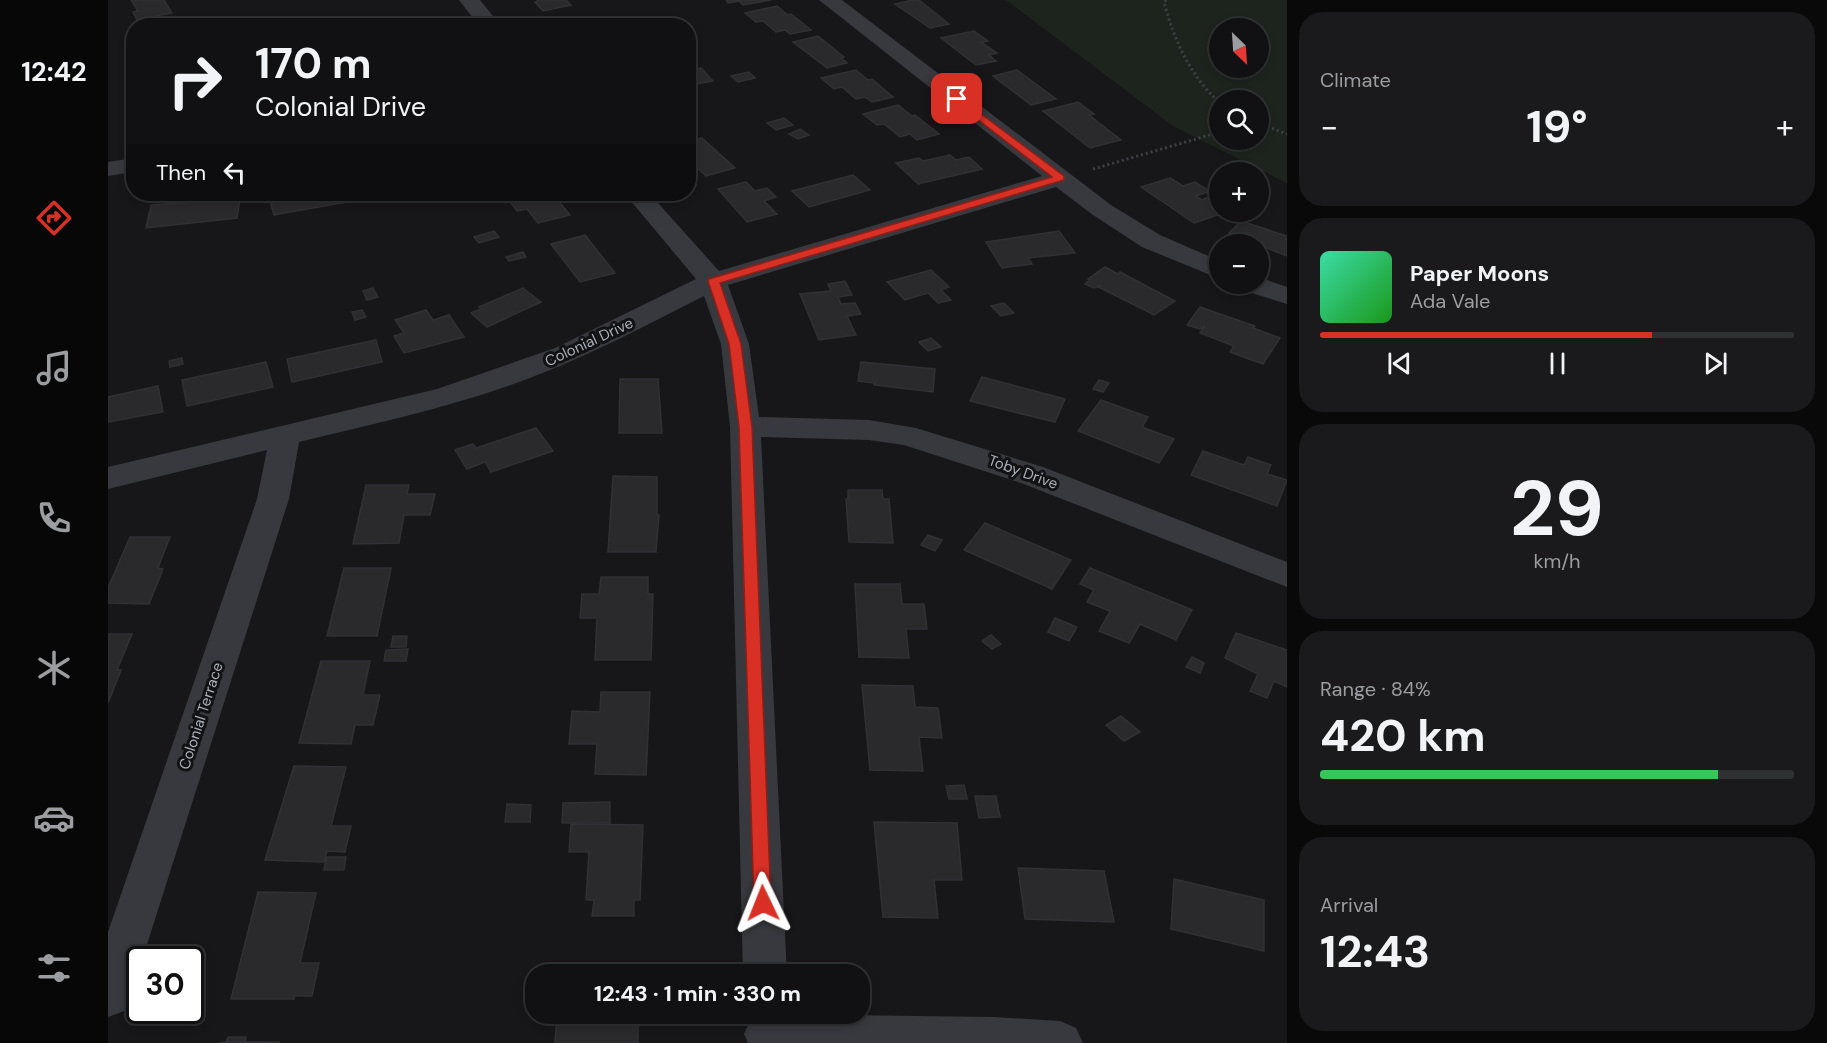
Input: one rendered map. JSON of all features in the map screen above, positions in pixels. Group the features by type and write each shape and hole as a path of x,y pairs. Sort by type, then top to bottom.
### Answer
{"street":[{"path":"469,0 484,18"},
{"path":"829,0 1102,210 1151,241 1209,266"},
{"path":"108,169 126,166"},
{"name":"Colonial Drive","path":"108,478 445,397 527,369 598,339 713,281 1060,178"},
{"path":"643,201 713,281 735,344 745,427 765,964"},
{"path":"1269,290 1287,296"},
{"name":"Toby Drive","path":"745,427 869,430 905,435 1032,475 1287,575"},
{"name":"Colonial Terrace","path":"108,996 273,499 280,471 285,434"},
{"path":"767,1030 1060,1043"}],"path":[{"path":"1166,0 1164,2 1168,20 1189,63 1209,93"},
{"path":"1269,127 1287,134"},
{"path":"1060,178 1209,135"}],"shaded area":[{"path":"1006,0 1287,0 1287,183 1269,174 1269,162 1245,162 1221,150 1269,150 1269,90 1209,90 1209,144 1173,126"}],"building":[{"path":"131,0 164,0 172,13 136,18 133,12 138,11"},
{"path":"537,0 566,0 571,5 543,11 535,2 538,2"},
{"path":"726,0 771,0 743,5 739,1 728,3"},
{"path":"919,0 949,24 930,28 895,4"},
{"path":"777,6 811,30 790,34 785,30 776,32 763,21 756,22 745,13"},
{"path":"974,31 988,41 981,42 997,53 989,55 996,61 976,65 941,38"},
{"path":"818,36 844,57 841,58 847,63 827,68 793,42"},
{"path":"701,68 713,81 696,84 696,69"},
{"path":"856,70 868,80 872,79 893,97 872,102 865,97 856,99 842,87 834,89 821,78"},
{"path":"1017,70 1056,99 1031,105 993,76"},
{"path":"749,72 755,78 738,82 731,76"},
{"path":"1078,102 1094,114 1089,115 1121,140 1090,148 1043,111"},
{"path":"898,105 939,134 917,140 910,134 900,137 884,124 877,125 863,114"},
{"path":"784,118 793,125 776,130 767,123"},
{"path":"800,129 809,135 798,139 789,134"},
{"path":"702,138 735,168 706,176 696,167 696,139"},
{"path":"950,155 956,160 969,157 982,169 918,184 896,163 919,158 923,161"},
{"path":"853,175 870,190 809,207 792,191"},
{"path":"1170,178 1183,186 1195,182 1209,190 1196,196 1202,200 1209,198 1209,218 1194,223 1141,187"},
{"path":"746,182 755,191 767,188 776,197 764,201 777,214 747,222 718,189"},
{"path":"240,201 237,218 146,228 151,205"},
{"path":"270,201 353,201 274,215"},
{"path":"559,201 570,215 538,223 527,209 517,211 511,203"},
{"path":"1240,222 1244,222 1287,236 1287,256 1269,249 1269,234 1229,233"},
{"path":"494,231 499,237 479,243 474,237"},
{"path":"1059,231 1075,253 1028,258 1032,264 1002,268 986,242"},
{"path":"585,235 615,273 580,282 551,244"},
{"path":"523,252 526,257 509,261 506,257"},
{"path":"1105,267 1118,274 1120,272 1175,301 1154,315 1098,287 1101,285 1094,288 1085,284 1090,280 1088,279"},
{"path":"931,270 949,287 941,290 951,300 938,303 928,293 905,300 887,282"},
{"path":"845,281 852,295 838,297 841,304 855,303 861,314 847,316 856,335 819,340 800,294 831,291 828,284"},
{"path":"373,288 378,297 367,300 363,291"},
{"path":"523,288 541,302 487,327 471,313 481,309 479,307"},
{"path":"1004,303 1014,313 1001,316 991,306"},
{"path":"1200,307 1255,326 1253,328 1280,338 1263,364 1230,352 1234,346 1200,333 1205,326 1200,329 1187,325"},
{"path":"362,310 366,317 355,320 352,312"},
{"path":"426,310 433,320 449,315 464,337 404,353 394,336 404,333 395,320"},
{"path":"931,338 941,347 928,351 919,342"},
{"path":"376,340 382,362 292,382 287,359"},
{"path":"182,358 183,364 170,367 169,361"},
{"path":"266,362 273,387 187,406 182,380"},
{"path":"861,362 935,369 933,392 858,381"},
{"path":"982,377 1065,399 1055,422 970,401"},
{"path":"620,379 658,379 662,433 619,433"},
{"path":"1099,380 1109,383 1103,392 1093,389"},
{"path":"158,386 163,412 108,422 108,397"},
{"path":"1101,400 1148,417 1142,427 1174,439 1159,463 1078,431"},
{"path":"536,428 553,451 491,472 485,462 467,469 455,450 473,444 476,448"},
{"path":"1203,451 1244,465 1248,457 1271,465 1267,474 1287,480 1277,506 1191,475"},
{"path":"613,476 657,477 657,515 659,515 656,552 608,552"},
{"path":"366,485 409,485 407,494 435,494 430,515 404,515 399,543 353,544"},
{"path":"848,490 882,490 883,499 889,499 893,543 849,542 846,499 848,499"},
{"path":"985,523 1071,560 1052,589 964,550"},
{"path":"928,535 942,540 935,551 921,545"},
{"path":"130,537 170,537 158,568 163,569 149,604 108,603 108,588"},
{"path":"344,568 391,568 377,636 327,636"},
{"path":"1090,568 1192,610 1176,640 1140,624 1129,643 1099,631 1110,611 1087,602 1094,590 1080,584"},
{"path":"601,577 648,577 648,594 653,594 651,660 595,660 597,618 580,618 582,594 599,594"},
{"path":"855,584 900,584 902,604 924,604 927,629 906,629 909,658 859,657"},
{"path":"1055,618 1077,627 1069,641 1048,632"},
{"path":"1236,633 1287,650 1287,687 1274,681 1267,698 1250,691 1258,674 1225,658"},
{"path":"108,634 132,634 117,670 121,670 108,703"},
{"path":"991,635 1001,644 992,649 982,641"},
{"path":"393,636 407,636 406,647 391,647"},
{"path":"408,649 406,661 384,661 386,650"},
{"path":"1192,657 1204,663 1200,673 1186,667"},
{"path":"321,661 370,661 363,695 380,695 373,725 355,725 351,744 299,743"},
{"path":"862,685 913,686 915,707 938,708 942,738 919,737 923,771 870,770"},
{"path":"601,692 650,692 646,775 595,774 597,744 569,744 572,711 600,712"},
{"path":"1121,716 1140,732 1124,741 1106,725"},
{"path":"294,766 346,767 331,826 351,826 345,852 327,851 324,862 265,860"},
{"path":"964,785 967,799 949,799 946,786"},
{"path":"975,796 996,796 1000,817 979,818"},
{"path":"610,802 610,823 562,823 563,803"},
{"path":"507,804 531,805 530,822 505,822"},
{"path":"874,822 957,823 962,880 934,880 938,918 883,917"},
{"path":"571,824 643,825 640,900 634,900 634,916 592,916 594,900 586,900 589,852 569,852"},
{"path":"326,857 346,857 344,870 324,870"},
{"path":"1018,868 1104,871 1114,922 1025,919"},
{"path":"1174,879 1264,900 1264,951 1171,929"},
{"path":"258,892 316,893 300,963 319,963 312,996 294,996 294,999 231,999"},
{"path":"556,1024 638,1024 638,1043 555,1043"},
{"path":"228,1037 246,1037 245,1042 280,1042 219,1043 226,1042"}],"route":[{"path":"763,903 742,383 735,344 713,281 1060,178 957,99"}]}
